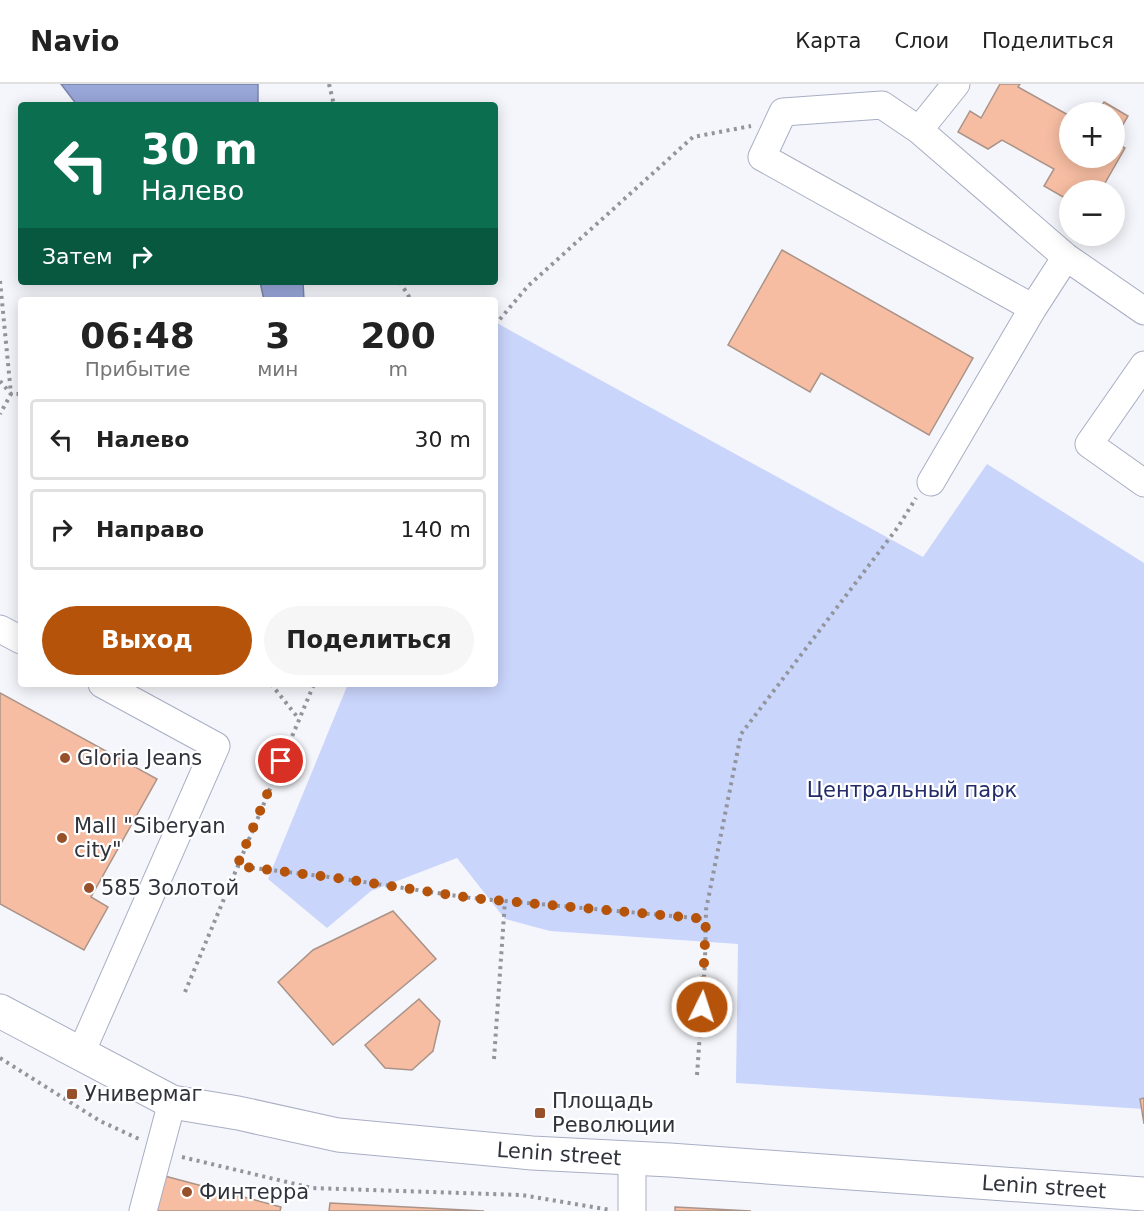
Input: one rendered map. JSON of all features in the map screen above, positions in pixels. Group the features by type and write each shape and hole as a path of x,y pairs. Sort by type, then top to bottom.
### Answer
{"main road":[{"name":"Lenin street","path":"0,1011 172,1102 238,1113 338,1135 1084,1200 1144,1194"}],"street":[{"path":"919,130 956,84"},
{"path":"1033,308 762,157 783,112 882,105 919,130 1066,257 1144,311"},
{"path":"925,487 1066,257"},
{"path":"1144,365 1089,444 1144,483"},
{"path":"0,629 18,638"},
{"path":"80,1054 216,746 108,687"},
{"path":"143,1211 172,1102"},
{"path":"632,1159 632,1211"}],"path":[{"path":"329,84 333,102"},
{"path":"498,321 528,286 693,137 779,120"},
{"path":"0,281 11,394 0,414"},
{"path":"0,381 11,394 18,394"},
{"path":"698,1075 706,910 741,734 898,527 925,487"},
{"path":"274,687 299,719"},
{"path":"185,992 313,687"},
{"path":"237,866 471,898 706,919"},
{"path":"494,1059 505,901"},
{"path":"0,1058 100,1121 159,1149 192,1161 312,1188 522,1195 617,1211"},
{"path":"564,1203 564,1211"}],"green space":[{"name":"Центральный парк","path":"498,324 923,557 987,464 1144,563 1144,1109 736,1083 738,944 550,931 505,919 457,858 371,891 327,928 268,879 347,687 498,687"}],"shaded area":[{"path":"61,84 258,84 258,102 75,102"},
{"path":"261,285 303,285 304,297 263,297"}],"building":[{"path":"1000,84 1020,84 1018,87 1059,110 1059,168 1114,168 1107,180 1059,180 1059,195 1044,186 1054,169 1002,140 988,149 958,132 970,111 981,118"},
{"path":"782,250 973,358 929,435 821,373 810,392 728,345"},
{"name":"Mall \"Siberyan city\"","path":"0,693 157,779 91,897 108,907 84,950 0,904"},
{"path":"393,911 436,959 333,1045 278,982 313,950"},
{"path":"419,999 440,1021 433,1051 412,1070 385,1068 365,1045"},
{"path":"1144,1098 1144,1124 1140,1099"},
{"path":"161,1175 281,1207 280,1211 151,1211"},
{"path":"330,1203 484,1211 329,1211"},
{"path":"675,1207 751,1211 675,1211"}],"place":[{"name":"Gloria Jeans","path":"65,758"},
{"name":"Mall \"Siberyan city\"","path":"62,838"},
{"name":"585 Золотой","path":"89,888"},
{"name":"Универмаг","path":"72,1094"},
{"name":"Площадь Революции","path":"540,1113"},
{"name":"Финтерра","path":"187,1192"}],"route":[{"path":"281,761 237,866 471,898 706,919 702,1007"}]}
